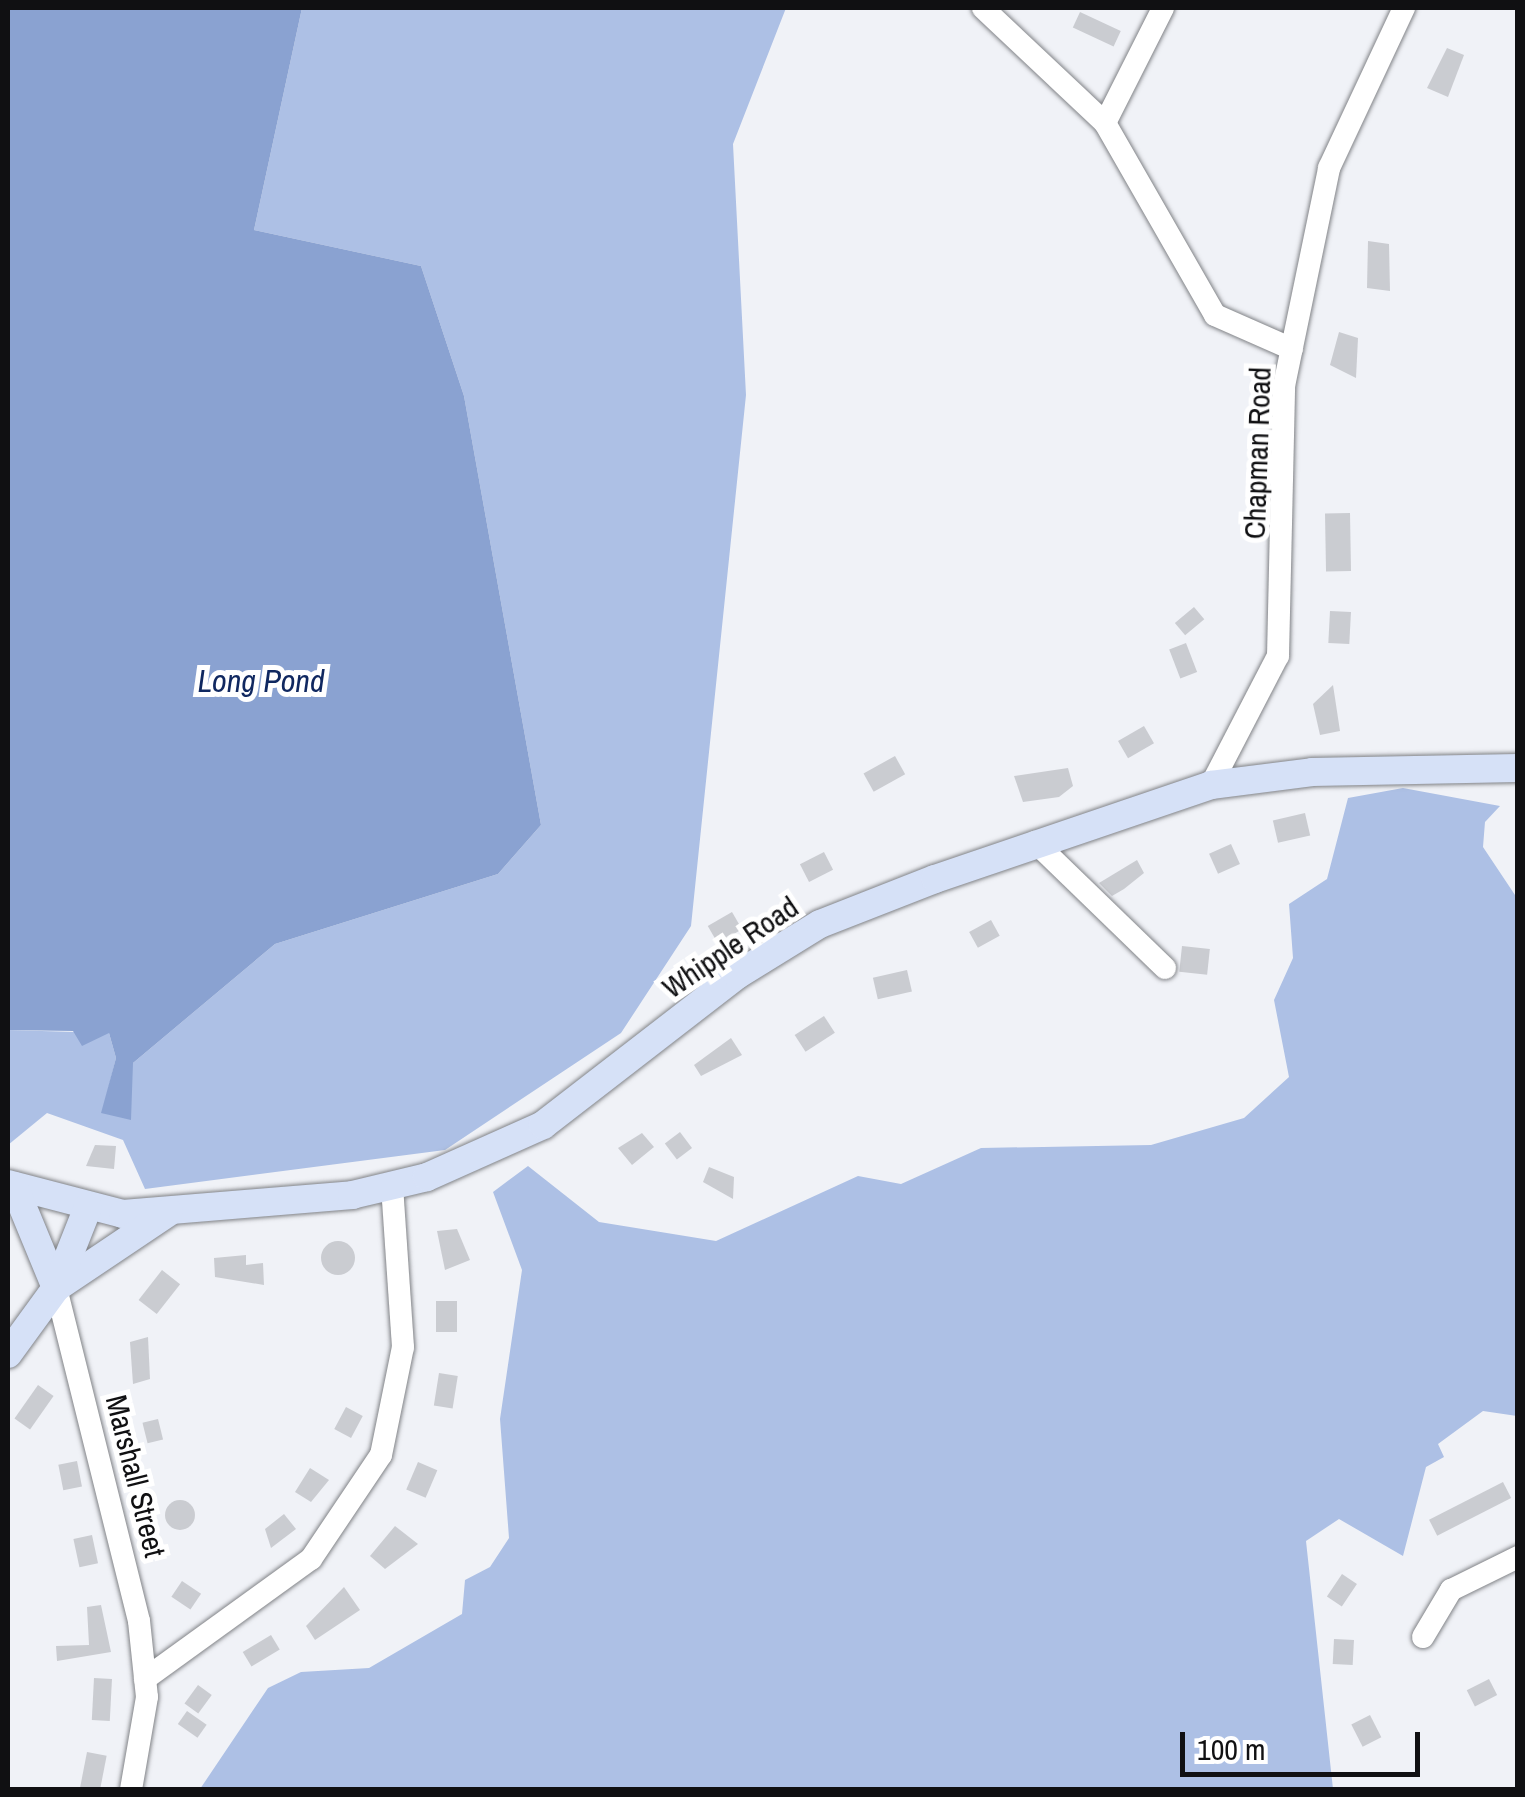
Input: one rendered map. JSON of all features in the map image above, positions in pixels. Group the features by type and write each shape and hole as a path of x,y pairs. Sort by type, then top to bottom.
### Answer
{"main road":[{"name":"Whipple Road","path":"11,1185 88,1207 170,1211 392,1186 487,1156 543,1124 737,975 820,924 1034,842 1210,785 1312,772 1518,768"},
{"name":"Marshall Street","path":"11,1185 56,1288"},
{"path":"8,1354 56,1288 88,1207"},
{"path":"56,1288 170,1211"}],"street":[{"path":"983,8 1104,123 1215,314 1292,349"},
{"path":"1104,123 1163,8"},
{"name":"Chapman Road","path":"1210,785 1278,656 1292,349 1329,168 1404,8"},
{"path":"1034,842 1165,968"},
{"path":"145,1679 312,1559 381,1456 404,1347 392,1186"},
{"name":"Marshall Street","path":"56,1288 145,1679 131,1790"},
{"path":"1423,1637 1451,1590 1518,1558"}],"shaded area":[{"path":"302,8 786,8 733,144 746,395 691,926 621,1033 445,1150 145,1189 123,1140 47,1113 8,1145 8,1030 109,1033 116,1058 102,1113 133,1063 275,944 498,874 541,825 464,396 421,266 254,230"},
{"path":"1403,788 1500,806 1485,822 1483,847 1517,898 1517,1416 1483,1411 1438,1444 1444,1457 1426,1467 1403,1556 1339,1519 1306,1541 1333,1789 200,1789 268,1688 301,1672 369,1668 462,1614 465,1580 490,1567 509,1538 500,1419 522,1270 493,1192 528,1166 599,1222 716,1241 858,1176 901,1184 981,1148 1151,1145 1244,1118 1289,1077 1274,1000 1293,958 1289,904 1327,879 1348,798"}],"water":[{"name":"Long Pond","path":"8,8 302,8 254,230 421,266 464,396 541,825 498,874 275,944 133,1063 131,1120 101,1113 116,1058 109,1033 82,1046 73,1031 8,1030"}],"building":[{"path":"1080,12 1121,31 1114,46 1073,27"},
{"path":"1447,48 1464,55 1448,97 1427,88"},
{"path":"1368,241 1389,244 1390,291 1367,288"},
{"path":"1339,332 1358,338 1356,378 1330,365"},
{"path":"1325,513 1350,513 1351,571 1326,571"},
{"path":"1194,607 1204,619 1185,635 1175,623"},
{"path":"1330,611 1351,612 1349,644 1328,643"},
{"path":"1186,643 1197,672 1180,678 1169,649"},
{"path":"1333,685 1340,731 1320,735 1313,704"},
{"path":"1144,726 1154,743 1128,758 1118,741"},
{"path":"895,756 905,774 874,792 864,773"},
{"path":"1068,768 1073,786 1059,797 1023,802 1014,776"},
{"path":"1305,813 1310,835 1278,843 1273,820"},
{"path":"1231,844 1240,864 1218,874 1209,854"},
{"path":"824,852 833,870 809,882 800,864"},
{"path":"1137,860 1144,873 1124,889 1112,896 1099,883"},
{"path":"732,912 742,929 718,943 708,926"},
{"path":"991,920 1000,936 978,948 969,932"},
{"path":"1182,946 1210,949 1207,975 1179,972"},
{"path":"907,970 912,991 878,999 873,978"},
{"path":"824,1016 835,1033 806,1052 795,1035"},
{"path":"731,1038 742,1055 701,1076 694,1065"},
{"path":"680,1132 692,1148 677,1159 665,1143"},
{"path":"642,1133 654,1147 632,1165 618,1148"},
{"path":"95,1145 116,1146 114,1169 86,1166"},
{"path":"709,1167 734,1177 733,1199 703,1182"},
{"path":"457,1229 470,1260 445,1270 437,1231"},
{"path":"338,1241 350,1246 355,1258 350,1270 338,1275 326,1270 321,1258 326,1246"},
{"path":"246,1255 246,1265 263,1263 264,1285 215,1277 214,1258"},
{"path":"162,1270 180,1284 157,1314 139,1300"},
{"path":"436,1301 457,1301 457,1332 436,1332"},
{"path":"148,1337 150,1379 133,1384 130,1342"},
{"path":"439,1373 458,1376 453,1409 434,1406"},
{"path":"38,1385 54,1396 30,1429 14,1419"},
{"path":"346,1407 363,1416 351,1438 334,1429"},
{"path":"158,1419 163,1439 148,1443 142,1423"},
{"path":"77,1461 82,1487 63,1490 58,1465"},
{"path":"418,1462 437,1470 426,1498 406,1490"},
{"path":"310,1468 329,1480 311,1502 295,1492"},
{"path":"1503,1482 1511,1498 1437,1536 1429,1520"},
{"path":"180,1500 191,1504 195,1515 191,1526 180,1530 169,1526 165,1515 169,1504"},
{"path":"284,1514 296,1529 271,1548 265,1529"},
{"path":"395,1526 418,1544 385,1569 370,1556"},
{"path":"92,1535 98,1563 79,1567 73,1539"},
{"path":"1342,1574 1357,1584 1342,1606 1327,1596"},
{"path":"182,1581 201,1594 190,1610 171,1597"},
{"path":"344,1587 360,1610 315,1640 306,1626"},
{"path":"101,1605 111,1652 57,1661 56,1646 89,1645 87,1607"},
{"path":"271,1635 280,1650 251,1667 243,1652"},
{"path":"1334,1639 1354,1640 1353,1665 1333,1664"},
{"path":"94,1678 112,1679 110,1721 92,1720"},
{"path":"1489,1679 1497,1695 1475,1706 1467,1690"},
{"path":"198,1685 212,1695 198,1714 184,1704"},
{"path":"187,1711 207,1725 197,1738 178,1724"},
{"path":"1370,1715 1381,1737 1363,1747 1351,1725"},
{"path":"87,1752 107,1756 100,1790 80,1790"}]}
